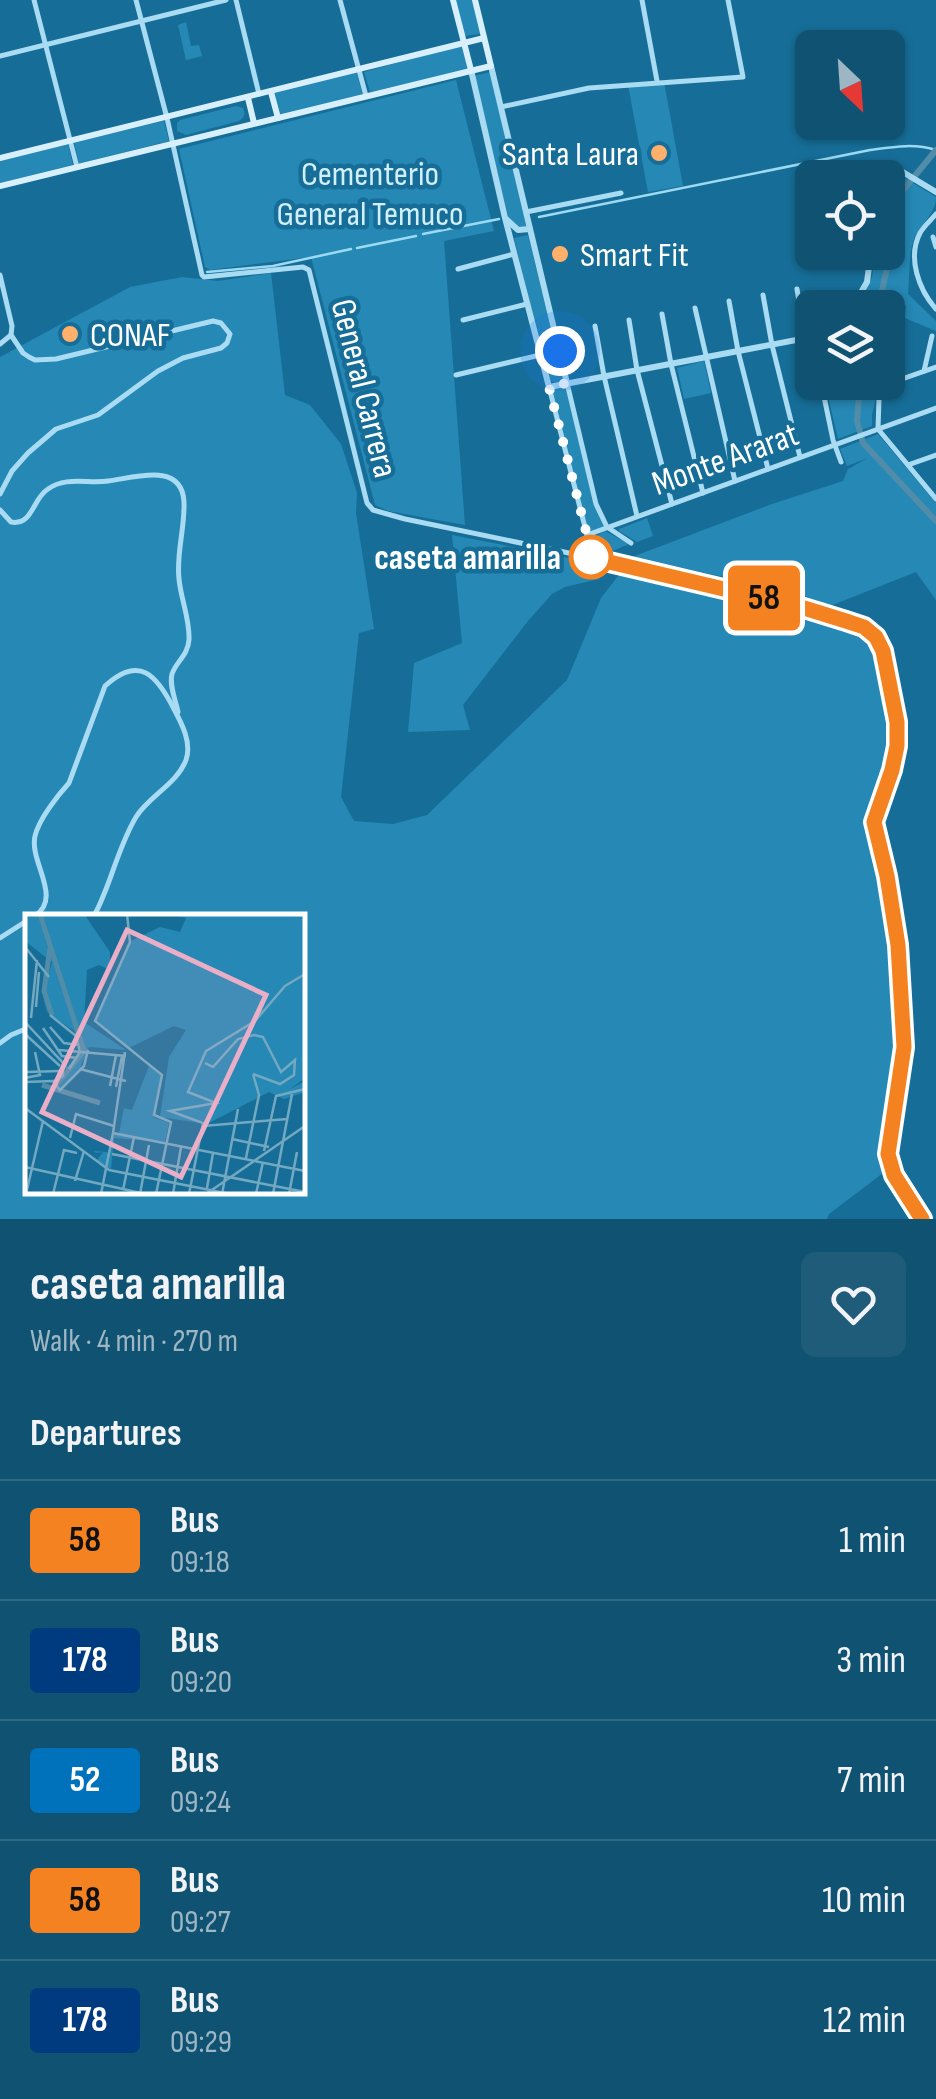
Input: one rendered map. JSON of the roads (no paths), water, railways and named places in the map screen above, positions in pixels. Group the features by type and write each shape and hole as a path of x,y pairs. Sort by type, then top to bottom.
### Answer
{"main road":[{"path":"454,0 471,70"},
{"path":"0,186 491,66 475,0"},
{"path":"0,158 484,38"},
{"path":"272,92 278,118"},
{"path":"248,98 254,124"}],"street":[{"path":"34,0 77,167"},
{"name":"General Carrera","path":"136,0 202,275 303,266 310,272 370,508 445,528 588,557"},
{"path":"0,56 226,0"},
{"path":"236,0 260,95"},
{"path":"340,0 366,96"},
{"path":"642,0 656,81"},
{"path":"501,107 589,88 743,77 728,0"},
{"path":"491,66 594,498 607,527 631,543"},
{"path":"471,70 587,535 588,557 846,621 864,627 876,637 883,651 897,722 897,746 874,822 898,945 904,1047 888,1154 894,1175 922,1219"},
{"path":"905,174 936,192"},
{"path":"526,212 620,194"},
{"path":"936,214 919,236 915,250 920,285 936,309"},
{"path":"505,218 518,230 530,229"},
{"path":"933,237 936,247"},
{"path":"458,270 514,254"},
{"path":"0,276 11,335 23,352 36,360 68,357 213,321 221,322 230,334 220,348 184,358 158,371 98,414 56,430 12,471 0,494"},
{"path":"762,295 800,457"},
{"path":"729,302 768,469"},
{"path":"463,320 527,304"},
{"path":"695,308 736,480"},
{"path":"662,314 703,493"},
{"path":"629,320 672,504"},
{"path":"595,326 637,516"},
{"path":"0,344 11,335"},
{"path":"924,371 932,336"},
{"path":"549,387 795,341"},
{"path":"456,375 540,354"},
{"path":"905,377 936,367"},
{"path":"825,400 841,462"},
{"path":"880,400 878,429 936,499"},
{"name":"Monte Ararat","path":"587,535 936,408"},
{"path":"908,465 936,454"},
{"path":"0,510 11,522 21,523 47,489 63,482 157,474 172,479 183,492 179,580 190,638 172,673 172,685 187,740 187,756 177,775 138,814 120,848 95,914"},
{"path":"40,914 47,899 34,848 35,835 70,782 106,686 128,672 146,673 160,683 178,715"},
{"path":"0,938 25,922"},
{"path":"0,1043 25,1029"}],"waterway":[{"path":"539,217 870,150 911,146 936,150"},
{"path":"882,290 890,233 901,193 936,150"},
{"path":"423,234 499,219"},
{"path":"357,248 416,236"},
{"path":"207,272 273,266 351,249"},
{"path":"859,400 857,421 863,443 936,521"}],"place":[{"name":"Santa Laura","path":"659,153"},
{"name":"Smart Fit","path":"560,254"},
{"name":"CONAF","path":"70,334"},
{"name":"caseta amarilla","path":"591,557"}],"park label":[{"name":"Cementerio General Temuco","path":"370,193"}]}
